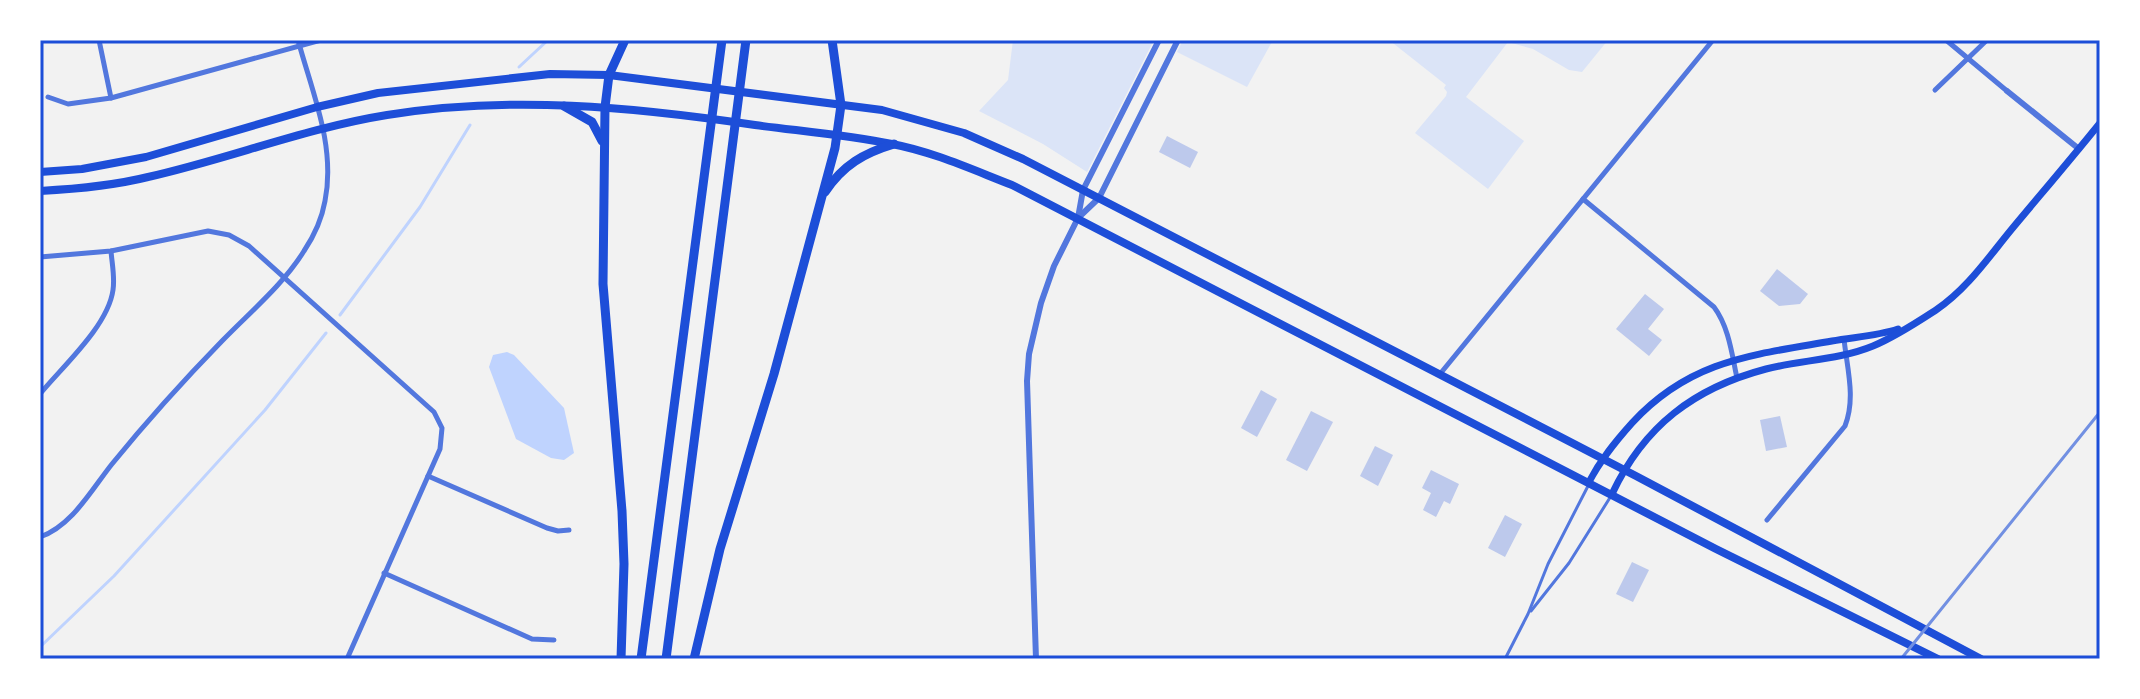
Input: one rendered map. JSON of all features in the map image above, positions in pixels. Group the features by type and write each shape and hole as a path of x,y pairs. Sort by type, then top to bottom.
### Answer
{"highway":[{"path":"621,659 624,564 603,284 605,107 609,75 625,40"},
{"path":"641,659 722,40"},
{"path":"666,659 746,40"},
{"path":"694,659 720,549 774,374 837,136 841,105 832,40"},
{"path":"564,106 592,122 605,148"},
{"path":"819,202 835,177 850,162 894,144"}],"main road":[{"path":"40,172 82,169 146,157 317,107 378,93 550,74 609,75 904,115 964,133 1099,198 1624,469 1981,659"},
{"path":"40,191 83,189 150,177 324,129 387,115 451,108 605,107 681,114 894,144 948,159 1012,185 1716,549 1937,658"},
{"path":"1612,494 1624,469 1670,416 1696,396 1718,384 1767,369 1846,355 1872,346 1912,325 1953,297 2100,123"},
{"path":"1589,482 1602,458 1661,395 1686,378 1733,360 1868,337 1912,325"}],"street":[{"path":"99,40 111,98"},
{"path":"48,97 68,104 111,98 299,43 321,40"},
{"path":"1036,659 1028,364 1047,285 1078,218 1083,190 1159,40"},
{"path":"1078,218 1099,198 1178,40"},
{"path":"1440,375 1713,40"},
{"path":"1946,40 2079,149"},
{"path":"1935,90 1987,40"},
{"path":"40,537 70,517 169,395 284,277 304,252 326,200 328,165 324,129 299,43"},
{"path":"1583,199 1714,307 1722,321 1737,378"},
{"path":"40,257 111,251 195,232 215,231 243,242 434,412 442,428 442,439 347,659"},
{"path":"40,394 108,311 113,289 111,251"},
{"path":"1767,520 1845,426 1851,399 1844,339"},
{"path":"428,476 547,528 569,530"},
{"path":"384,573 532,639 554,640"}],"lane":[{"path":"1505,659 1589,482"},
{"path":"1528,614 1570,562 1612,494"}],"shaded area":[{"path":"1013,40 1154,40 1087,172 1043,144 979,111 1008,80"},
{"path":"1183,40 1273,40 1247,87 1177,52"},
{"path":"1389,40 1608,40 1582,72 1569,70 1533,49 1508,42 1466,97 1524,141 1488,189 1415,133 1446,96 1446,85"}],"water":[{"path":"507,352 514,355 564,408 574,453 564,460 551,458 516,439 489,367 493,355"}],"building":[{"path":"1167,136 1198,152 1190,168 1159,152"},
{"path":"1777,269 1808,294 1800,304 1779,306 1760,291"},
{"path":"1645,294 1664,309 1648,329 1662,340 1649,356 1616,329"},
{"path":"1261,390 1277,399 1257,437 1241,428"},
{"path":"1311,411 1333,422 1307,471 1286,460"},
{"path":"1780,416 1787,447 1766,451 1760,420"},
{"path":"1375,446 1393,455 1378,486 1360,476"},
{"path":"1431,470 1459,484 1450,504 1444,501 1436,517 1423,510 1431,493 1422,488"},
{"path":"1505,515 1522,524 1505,557 1488,548"},
{"path":"1632,562 1649,570 1633,602 1616,594"}],"waterway":[{"path":"519,67 548,40"},
{"path":"340,315 420,207 470,125"},
{"path":"40,647 114,576 265,410 326,333"}],"railway":[{"path":"1901,659 2100,412"}]}
